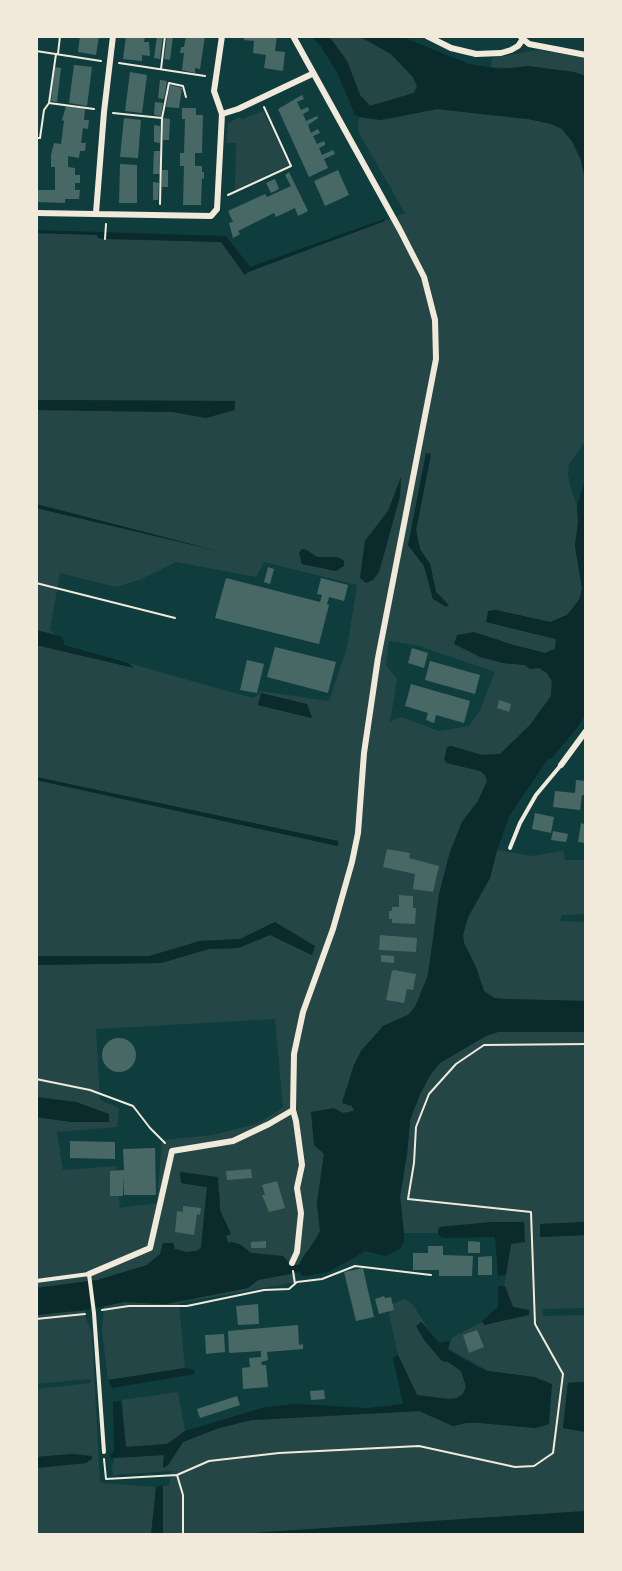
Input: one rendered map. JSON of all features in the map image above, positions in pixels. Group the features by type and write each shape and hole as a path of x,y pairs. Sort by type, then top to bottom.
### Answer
{"street":[{"path":"96,213 113,36"},
{"path":"36,213 211,216 218,209 222,114 214,91 222,36"},
{"path":"292,1263 298,1242 301,1213 297,1188 302,1165 293,1110 294,1054 303,1012 333,928 358,833 364,753 378,658 436,359 437,339 432,302 424,277 293,36"},
{"path":"426,36 452,48 476,54 501,53 511,50 518,46 521,37 529,44 586,55"},
{"path":"222,114 312,74"},
{"path":"561,765 586,731"},
{"path":"89,1274 150,1248 172,1151 233,1141 293,1110"}],"lane":[{"path":"510,848 536,795 561,765"},
{"path":"36,1281 89,1274 104,1452"}],"path":[{"path":"36,138 40,138 44,110 49,103 60,36"},
{"path":"161,69 165,36"},
{"path":"36,51 215,78"},
{"path":"160,216 162,118 169,83 183,86 186,97"},
{"path":"218,199 291,166 260,99"},
{"path":"49,103 162,118"},
{"path":"105,239 106,230"},
{"path":"36,583 175,618"},
{"path":"104,1452 106,1479 177,1475 209,1461 279,1453 419,1446 515,1467 534,1466 553,1454 563,1374 535,1324 531,1212 408,1199 414,1163 416,1127 429,1094 456,1064 484,1045 586,1044"},
{"path":"36,1079 90,1090 133,1106 172,1151"},
{"path":"36,1319 94,1313 103,1309 129,1306 187,1306 264,1290 289,1288 294,1282 322,1278 355,1266 431,1275"},
{"path":"177,1475 183,1495 183,1535"}],"shaded area":[{"path":"311,36 328,36 332,40 347,61 360,95 370,106 414,93 417,86 413,77 391,54 359,36 400,36 469,64 500,69 528,66 574,72 586,76 586,186 581,160 572,141 562,129 551,124 528,119 437,109 381,120 355,115 338,74 320,45"},
{"path":"328,36 359,36 391,54 413,77 417,86 414,93 370,106 360,95 347,61"},
{"path":"537,50 586,58 586,76 574,72 491,67 492,58"},
{"path":"437,109 528,119 562,129 572,141 581,160 585,179 586,440 569,464 568,474 577,506 578,523 575,546 582,588 579,600 567,615 550,622 496,610 488,611 486,622 556,639 555,649 546,653 517,646 503,663 525,665 530,669 539,668 547,673 552,681 551,696 530,725 500,754 482,755 451,746 447,763 480,771 485,775 487,781 478,801 462,822 450,852 439,894 428,976 415,1007 408,1015 383,1026 354,1065 342,1103 352,1106 354,1111 343,1113 324,1154 317,1203 320,1231 299,1265 290,1266 283,1256 251,1253 241,1245 228,1243 226,1236 230,1234 220,1210 220,1193 181,1173 181,1183 207,1187 201,1248 186,1252 175,1249 160,1254 147,1265 98,1280 36,1288 36,1117 72,1122 90,1121 109,1115 76,1102 36,1097 36,965 161,963 209,949 238,948 270,935 312,955 275,922 240,939 200,941 149,957 36,956 36,780 337,846 337,841 36,777 36,645 133,667 128,663 252,698 260,691 329,701 347,648 357,585 264,562 256,577 176,562 139,580 115,587 60,573 50,630 56,635 36,630 36,508 183,542 36,504 36,410 173,412 206,418 234,401 36,400 36,233 98,235 98,238 221,242 245,275 405,213 358,131 359,117 381,120","holes":["431,454 416,530 420,549 430,564 436,592 443,598 433,599 424,566 408,545","401,479 400,496 379,572 360,578 365,541 388,511","310,553 317,557 336,557 336,571 302,564 300,559","389,641 416,645 495,672 480,710 469,726 439,731 401,717 390,722 397,679 386,665","261,694 307,704 312,718 258,705","275,1019 283,1107 259,1123 213,1135 162,1140 157,1203 120,1208 116,1166 63,1170 57,1132 117,1127 119,1108 100,1100 96,1029"]},
{"path":"263,111 289,165 235,190 236,143 226,143 228,124 238,117 243,119"},
{"path":"384,219 385,221 245,275 221,242 105,239 98,238 97,235 36,233 36,230 226,236 250,267"},
{"path":"36,400 235,401 235,410 206,418 173,412 36,410"},
{"path":"426,453 431,454 416,530 420,549 430,564 436,592 449,605 446,607 433,599 424,566 408,545"},
{"path":"401,477 400,496 379,572 373,580 366,583 360,578 365,541 388,511"},
{"path":"586,477 586,714 552,758 548,759 510,815 497,850 490,878 468,917 463,935 464,943 476,967 484,991 494,998 586,1001 586,1032 498,1032 486,1036 440,1063 420,1094 410,1120 400,1197 404,1241 400,1249 385,1256 366,1251 328,1272 307,1276 301,1275 300,1272 258,1280 248,1288 166,1304 124,1302 86,1310 36,1315 36,1288 98,1280 147,1265 160,1254 163,1243 173,1243 175,1249 186,1252 201,1248 207,1187 181,1183 180,1172 218,1177 220,1210 231,1234 226,1236 228,1243 241,1245 251,1253 283,1256 291,1265 299,1265 315,1241 320,1231 317,1203 324,1154 314,1145 311,1112 334,1108 343,1113 354,1111 352,1106 342,1103 361,1051 383,1026 408,1015 415,1007 428,975 439,894 450,852 462,822 478,801 487,781 485,775 480,771 447,763 444,760 447,747 451,746 482,755 500,754 530,725 551,696 552,681 547,673 539,668 530,669 525,665 503,663 480,657 454,644 457,635 474,632 545,653 555,649 556,639 486,622 488,611 496,610 550,622 567,615 579,600 582,588 575,546 578,523 577,506"},
{"path":"36,504 222,552 36,508"},
{"path":"302,549 317,557 342,559 344,566 336,571 302,564 299,553"},
{"path":"36,630 63,637 64,645 128,663 134,668 36,645"},
{"path":"261,693 307,704 312,718 258,705"},
{"path":"36,777 338,841 338,846 36,780"},
{"path":"497,850 531,856 563,851 565,860 586,860 586,914 562,915 560,921 586,922 586,1001 494,998 484,991 476,967 464,943 463,935 468,917 490,878"},
{"path":"275,922 315,946 312,955 270,935 238,948 209,949 161,963 36,965 36,956 149,956 200,941 240,939"},
{"path":"498,1032 586,1032 586,1222 541,1224 540,1237 586,1235 586,1308 543,1309 543,1316 586,1315 586,1382 568,1383 563,1428 586,1432 586,1511 238,1535 163,1535 163,1486 169,1486 172,1471 113,1475 112,1465 115,1458 164,1455 163,1467 168,1465 183,1442 219,1428 252,1420 420,1411 453,1426 480,1423 536,1428 534,1377 488,1371 448,1348 453,1337 476,1325 483,1322 485,1325 529,1310 513,1307 504,1286 511,1244 524,1222 493,1222 439,1227 438,1233 404,1233 400,1197 410,1120 431,1074 440,1063 461,1049"},
{"path":"36,1097 76,1102 109,1114 109,1122 72,1122 36,1117"},
{"path":"493,1222 524,1222 525,1242 511,1244 506,1275 498,1276 495,1237 442,1238 438,1233 439,1227"},
{"path":"586,1222 586,1235 540,1237 540,1224"},
{"path":"295,1273 297,1282 179,1303 185,1368 108,1380 102,1330 104,1306 124,1302 166,1304 248,1288 258,1280"},
{"path":"498,1286 505,1286 513,1307 529,1310 529,1315 484,1325 482,1321 498,1307"},
{"path":"405,1299 413,1305 428,1328 421,1322 442,1361 448,1362 461,1371 466,1386 463,1394 457,1398 417,1395 398,1355 389,1314 394,1310 392,1304"},
{"path":"86,1310 84,1314 92,1333 100,1483 156,1487 151,1535 36,1535 36,1468 86,1463 73,1454 36,1457 36,1389 91,1383 90,1379 36,1384 36,1315"},
{"path":"421,1322 439,1343 450,1341 448,1350 476,1366 488,1371 534,1377 552,1384 549,1424 536,1428 480,1423 453,1426 419,1411 252,1420 219,1428 183,1442 168,1465 163,1468 164,1455 111,1458 110,1455 114,1451 113,1402 121,1401 126,1447 167,1444 185,1431 265,1407 295,1404 367,1408 403,1404 393,1358 398,1355 417,1395 457,1398 463,1394 466,1386 461,1371 448,1362 442,1361 424,1340 416,1326"},
{"path":"185,1368 194,1370 195,1374 112,1388 108,1380"},
{"path":"586,1382 586,1432 563,1428 568,1383"},
{"path":"178,1392 185,1431 167,1444 126,1447 122,1400"},
{"path":"73,1454 92,1456 92,1459 86,1463 36,1468 36,1457"},
{"path":"163,1485 163,1535 151,1535 156,1487"},
{"path":"586,1511 586,1535 238,1535 264,1532"}],"building":[{"path":"80,36 99,36 96,55 78,52"},
{"path":"126,36 145,36 144,42 149,42 150,56 142,55 142,61 123,59"},
{"path":"157,36 163,36 160,59 154,58"},
{"path":"167,36 173,36 170,60 164,59"},
{"path":"186,36 205,36 200,69 195,68 195,73 182,70 184,53 180,53"},
{"path":"244,36 277,36 275,51 285,52 283,71 264,68 266,55 253,53 254,41 244,40"},
{"path":"74,65 92,67 87,106 69,103"},
{"path":"55,67 61,68 57,102 51,101"},
{"path":"130,72 147,75 142,113 125,111"},
{"path":"160,80 167,81 164,99 158,98"},
{"path":"170,85 182,88 179,108 166,107"},
{"path":"302,95 304,99 297,102 301,110 308,107 309,111 303,114 306,121 317,116 318,118 308,125 311,133 318,129 320,133 313,136 317,144 324,141 325,143 319,148 322,155 333,150 335,154 324,159 328,168 309,177 278,109"},
{"path":"155,102 163,103 161,116 154,115"},
{"path":"66,106 85,109 84,120 89,120 88,129 83,128 81,143 86,143 85,151 80,151 79,158 68,156 68,167 75,168 75,175 80,175 80,183 75,183 75,190 80,190 79,199 65,199 65,203 36,202 36,190 55,190 55,167 51,167 51,155 54,143 61,144 64,121 62,120"},
{"path":"182,108 196,108 196,115 203,115 202,153 195,153 195,166 202,166 202,172 204,172 201,205 183,205 184,166 180,166 180,153 184,153 185,119 182,119"},
{"path":"124,118 141,120 138,158 120,157"},
{"path":"163,118 170,119 169,140 163,140"},
{"path":"154,125 160,126 160,143 154,142"},
{"path":"154,151 160,151 160,174 153,174"},
{"path":"120,164 137,165 137,203 119,203"},
{"path":"162,170 168,170 168,187 162,187"},
{"path":"338,170 349,195 325,206 314,181"},
{"path":"289,172 308,211 298,216 295,208 276,217 274,213 238,231 240,234 233,238 229,223 233,222 228,211 265,194 267,197 291,186 285,175"},
{"path":"275,179 279,189 271,193 266,183"},
{"path":"153,182 159,183 158,200 153,200"},
{"path":"268,567 274,569 270,584 264,582"},
{"path":"226,578 320,602 322,595 317,594 321,578 348,585 344,601 329,597 319,644 215,618"},
{"path":"275,647 336,662 328,693 267,677"},
{"path":"412,648 428,653 424,668 408,663"},
{"path":"247,660 264,664 257,693 240,690"},
{"path":"430,661 480,675 475,694 425,680"},
{"path":"411,684 470,701 464,723 436,715 434,723 426,720 428,713 405,706"},
{"path":"499,700 511,704 509,712 497,708"},
{"path":"576,780 586,781 586,795 582,795 580,810 553,807 555,791 575,793"},
{"path":"535,813 554,817 551,833 532,829"},
{"path":"581,823 586,825 586,843 578,842"},
{"path":"553,831 568,834 566,842 551,840"},
{"path":"387,849 410,853 409,858 439,866 433,892 413,889 415,874 383,867"},
{"path":"399,895 413,896 413,908 416,908 415,924 392,923 392,919 389,919 389,911 392,911 392,907 399,907"},
{"path":"380,935 417,938 416,952 379,950"},
{"path":"381,955 394,956 394,963 381,962"},
{"path":"394,970 416,974 413,990 407,989 404,1003 386,1000"},
{"path":"119,1038 131,1043 136,1055 131,1067 119,1072 107,1067 102,1055 107,1043"},
{"path":"70,1141 115,1142 115,1159 70,1158"},
{"path":"155,1148 156,1195 124,1195 123,1176 123,1196 110,1196 110,1171 124,1170 123,1149"},
{"path":"251,1169 252,1178 227,1180 226,1171"},
{"path":"277,1181 285,1208 269,1212 262,1195 265,1195 262,1185"},
{"path":"183,1206 201,1208 200,1215 197,1214 194,1235 175,1232 177,1211 183,1212"},
{"path":"266,1241 266,1248 251,1248 251,1242"},
{"path":"468,1241 480,1242 480,1253 468,1253"},
{"path":"428,1246 443,1246 443,1255 473,1256 472,1276 439,1276 439,1270 413,1270 413,1253 428,1253"},
{"path":"492,1256 492,1275 478,1275 478,1257"},
{"path":"363,1268 374,1317 356,1321 344,1272"},
{"path":"384,1296 385,1298 391,1297 394,1310 379,1314 375,1299"},
{"path":"258,1304 259,1324 238,1325 236,1306"},
{"path":"298,1325 299,1345 303,1344 303,1349 267,1352 268,1360 261,1362 262,1365 266,1365 268,1387 243,1389 242,1368 250,1367 249,1358 261,1357 261,1351 229,1353 228,1331"},
{"path":"477,1330 484,1347 469,1353 463,1335"},
{"path":"224,1334 225,1352 206,1354 205,1335"},
{"path":"324,1390 325,1399 311,1400 310,1391"},
{"path":"237,1396 240,1405 200,1418 197,1409"}]}
